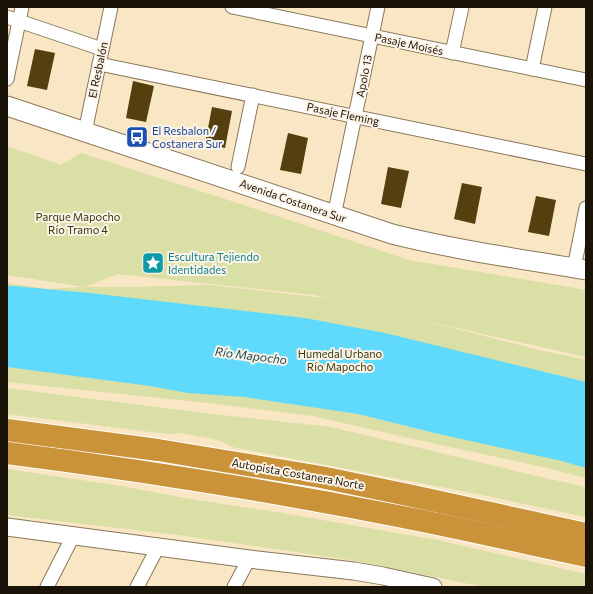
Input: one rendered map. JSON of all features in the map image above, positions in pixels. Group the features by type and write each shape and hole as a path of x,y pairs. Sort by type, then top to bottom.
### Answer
{"highway":[{"name":"Autopista Costanera Norte","path":"7,430 158,450 321,477 586,534"},
{"name":"Autopista Costanera Norte","path":"7,453 98,465 246,488 403,517 586,556"}],"main road":[{"name":"Avenida Costanera Sur","path":"7,106 235,181 334,216 392,234 420,241 580,269"}],"street":[{"path":"7,78 13,19 22,7"},
{"name":"El Resbalón","path":"85,132 111,7"},
{"name":"Pasaje Moisés","path":"232,7 293,13 372,36 586,80"},
{"name":"Apolo 13","path":"334,216 378,7"},
{"path":"452,53 462,7"},
{"path":"532,69 545,7"},
{"path":"13,19 102,49"},
{"name":"Pasaje Fleming","path":"100,64 586,164"},
{"path":"238,167 253,95"},
{"path":"580,269 586,208"},
{"path":"7,527 249,559 354,571 433,587"},
{"path":"47,587 74,536"},
{"path":"137,587 158,547"},
{"path":"234,587 249,559"}],"green space":[{"name":"Parque Mapocho Río Tramo 4","path":"7,146 61,165 81,153 409,260 586,290 586,357 421,320 539,350 586,360 586,478 313,416 208,403 7,382 7,283 45,289 84,287 7,275","holes":["118,274 314,295 333,299 210,285 85,287"]},
{"path":"7,388 204,413 331,427 586,487 586,517 478,494 232,447 219,440 180,433 167,434 7,414"},
{"path":"7,469 115,485 437,540 586,574 586,587 484,587 357,561 178,535 7,515"}],"water":[{"name":"Humedal Urbano Río Mapocho","path":"8,286 90,293 305,318 385,333 586,382 586,468 562,461 443,435 358,414 244,397 188,393 150,386 7,367"}],"building":[{"path":"35,49 55,53 47,90 27,86"},
{"path":"133,81 154,86 146,122 126,118"},
{"path":"212,107 232,111 225,148 205,144"},
{"path":"288,133 308,138 301,174 280,170"},
{"path":"388,167 409,171 401,208 381,204"},
{"path":"462,183 482,187 475,224 454,219"},
{"path":"536,196 556,200 549,236 528,232"}],"place":[{"name":"El Resbalon / Costanera Sur","path":"137,137"},
{"name":"Escultura Tejiendo Identidades","path":"153,263"}],"water label":[{"name":"Río Mapocho","path":"251,356"}]}
